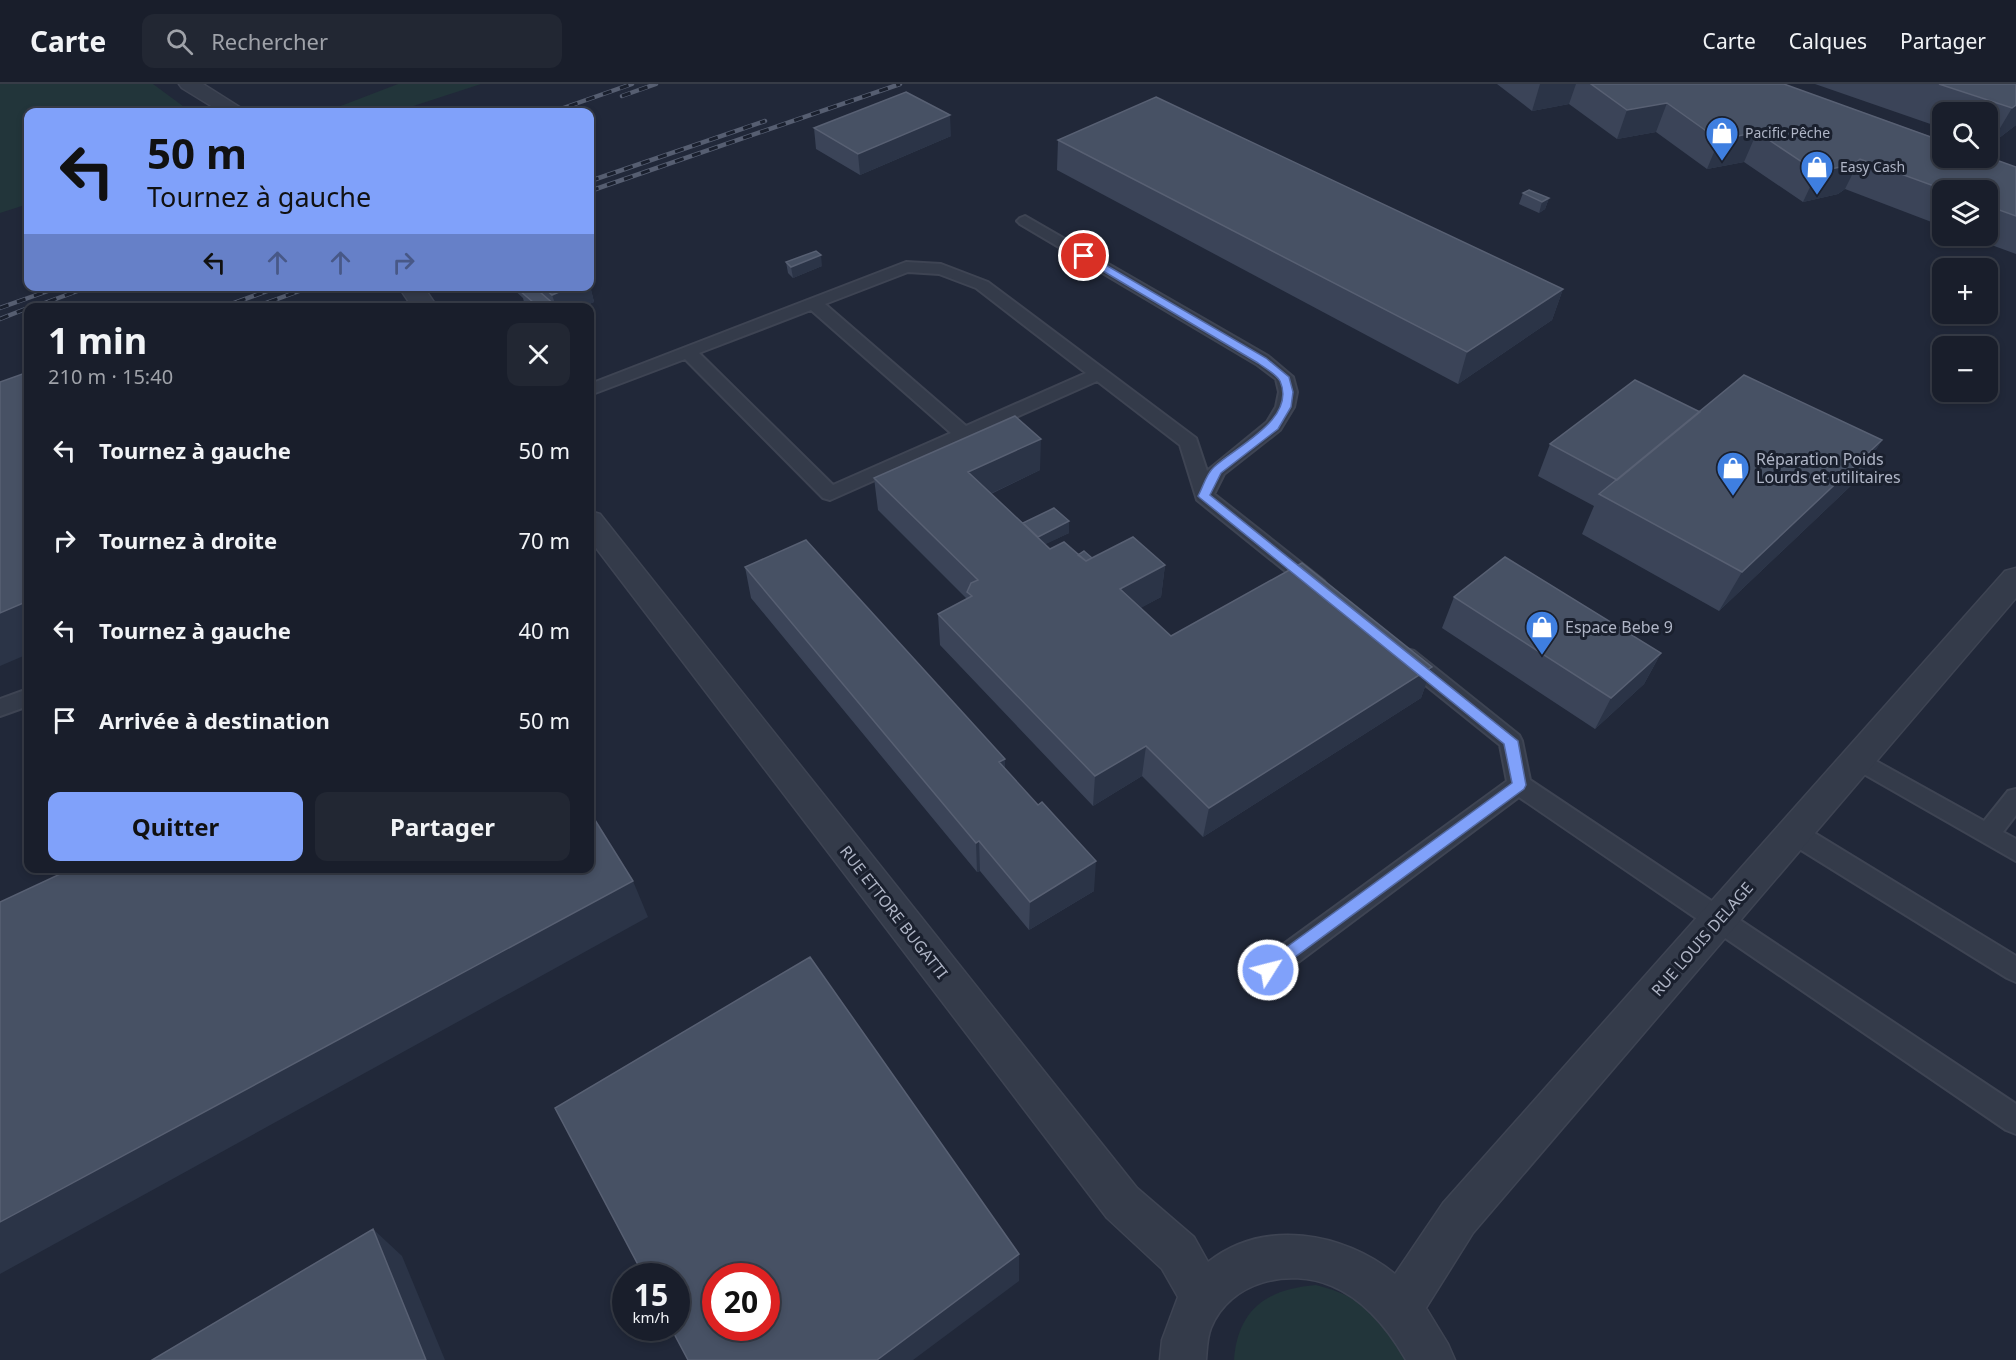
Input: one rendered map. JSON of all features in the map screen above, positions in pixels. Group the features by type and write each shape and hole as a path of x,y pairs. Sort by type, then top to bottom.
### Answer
{"street":[{"path":"189,84 228,108"},
{"name":"RUE ETTORE BUGATTI","path":"594,526 1122,1203 1178,1253 1203,1297"},
{"name":"RUE LOUIS DELAGE","path":"1399,1308 1458,1218 2016,578"},
{"path":"1183,1360 1187,1329 1196,1305 1203,1297 1222,1279 1243,1266 1282,1256 1305,1257 1328,1263 1365,1280 1399,1308 1417,1332 1432,1360"}],"lane":[{"path":"1025,221 1262,360 1284,377 1288,392 1285,407 1274,426 1216,471 1204,496"},
{"path":"594,388 906,267 942,269 982,285 1190,442 1204,496 1334,600"},
{"path":"813,303 964,434"},
{"path":"688,352 830,494 1100,373"},
{"path":"1386,642 1511,741 1519,785 2016,1120"},
{"path":"0,708 24,699"},
{"path":"1858,760 2016,850"},
{"path":"1268,970 1519,785"},
{"path":"1988,834 2016,798"},
{"path":"1794,833 2016,970"}],"green space":[{"path":"0,84 153,84 186,108 24,108 24,205 0,213"},
{"path":"398,84 481,84 407,108 335,108"},
{"path":"1316,1285 1347,1296 1371,1310 1389,1331 1405,1360 1234,1360 1242,1327 1258,1304 1284,1291"}],"building":[{"path":"1591,84 1784,84 1932,137 1932,168 1998,168 1998,161 2016,167 2016,216 1998,210 1998,180 1932,180 1932,185 1860,159 1854,164 1817,172 1757,132 1719,140 1667,103 1627,110"},
{"path":"1939,84 2016,84 2016,105 2012,108"},
{"path":"906,92 950,115 858,154 814,128"},
{"path":"1156,97 1563,289 1467,352 1058,140"},
{"path":"1529,190 1549,198 1542,202 1523,193"},
{"path":"816,251 821,255 791,267 786,262"},
{"path":"520,291 539,291 553,303 534,303"},
{"path":"548,291 561,291 552,295"},
{"path":"24,373 24,603 0,613 0,382"},
{"name":"Réparation Poids Lourds et utilitaires","path":"1744,375 1882,440 1742,572 1599,494"},
{"path":"1635,380 1700,412 1617,480 1550,444"},
{"path":"1015,416 1041,439 968,472 1050,549 1064,542 1086,561 1133,537 1165,565 1120,589 1171,636 1302,563 1432,667 1209,808 1146,746 1095,776 938,614 972,596 967,592 971,583 978,580 874,478"},
{"path":"1054,508 1069,521 1038,537 1023,523"},
{"path":"806,540 1005,759 999,762 1038,805 1042,802 1096,861 1030,902 979,841 976,843 745,567"},
{"path":"1084,551 1092,558 1086,561 1078,555"},
{"path":"1505,557 1661,653 1611,698 1454,597"},
{"path":"594,818 633,881 0,1222 0,902 62,873 594,873"},
{"path":"810,957 1019,1254 877,1360 688,1360 678,1341 690,1341 690,1263 637,1263 555,1108"},
{"path":"373,1229 426,1360 152,1360"}],"railway":[{"path":"563,108 632,84"},
{"path":"622,96 656,84"},
{"path":"594,190 900,84"},
{"path":"594,180 765,121"},
{"path":"0,308 48,291"},
{"path":"45,303 77,291"},
{"path":"234,303 267,291"},
{"path":"266,303 299,291"},
{"path":"0,319 24,310"}],"place":[{"name":"Pacific Pêche","path":"1722,162"},
{"name":"Easy Cash","path":"1817,196"},
{"name":"Réparation Poids Lourds et utilitaires","path":"1733,497"},
{"name":"Espace Bebe 9","path":"1542,656"}],"route":[{"path":"1084,256 1262,360 1284,377 1288,392 1285,407 1274,426 1216,471 1204,496 1511,741 1519,785 1268,970"}]}
